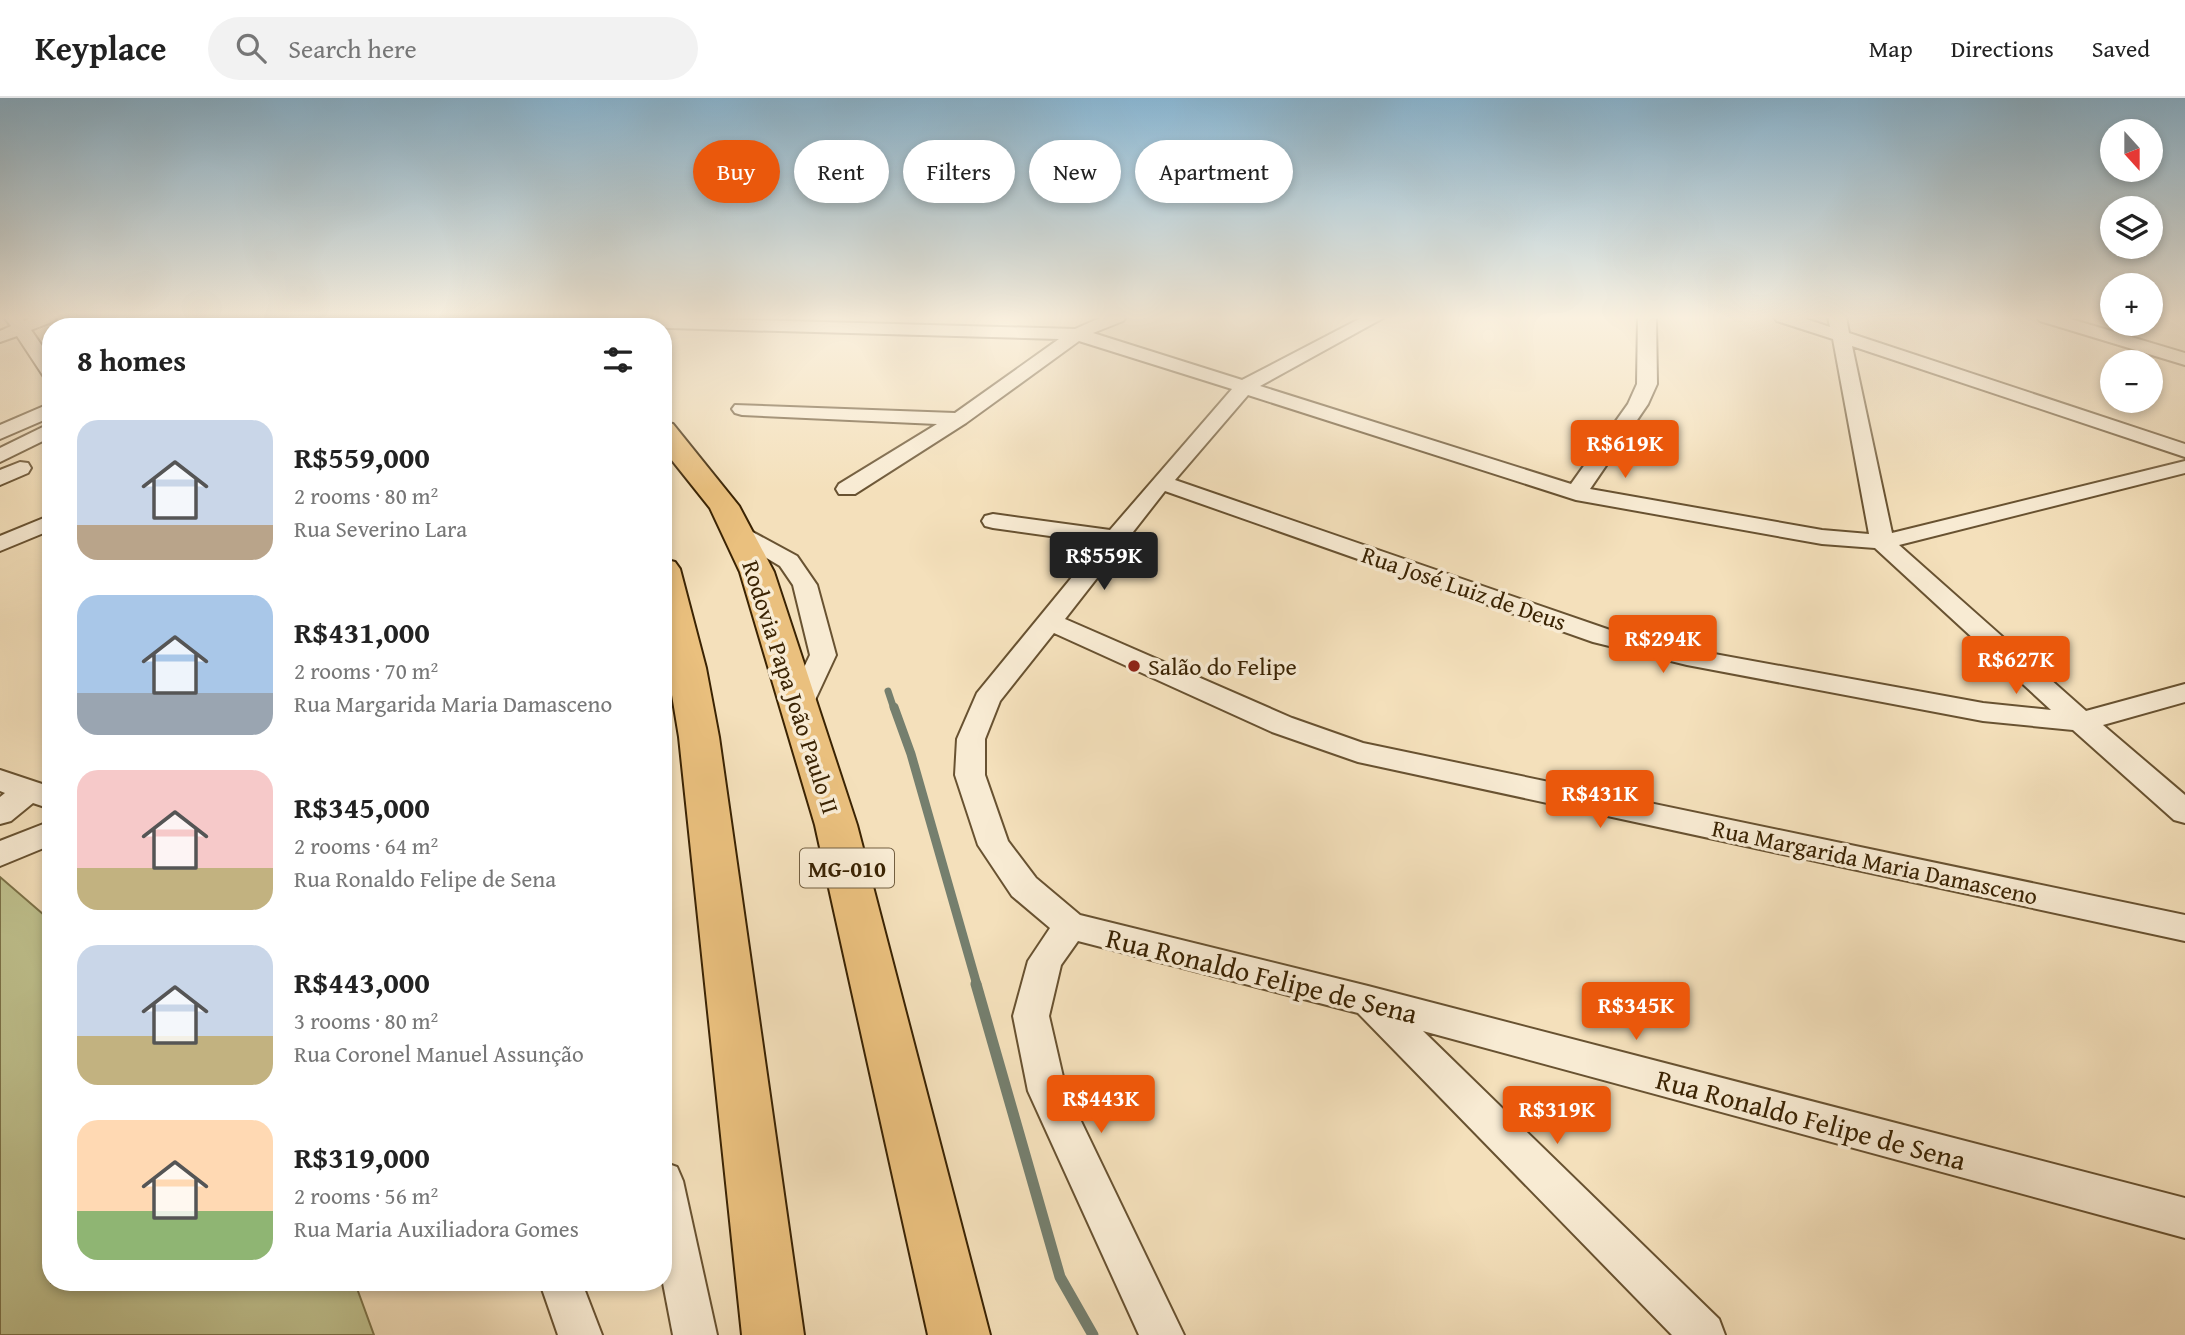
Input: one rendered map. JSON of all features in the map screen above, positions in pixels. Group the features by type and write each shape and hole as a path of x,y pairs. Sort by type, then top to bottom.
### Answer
{"highway":[{"name":"Rodovia Papa João Paulo II","path":"672,441 724,506 757,572 836,825 959,1335"},
{"path":"672,604 688,667 699,737 773,1335"}],"street":[{"path":"847,489 959,419 1020,375"},
{"path":"1209,375 1576,493 1822,537 1882,542 2185,467"},
{"path":"1162,1335 1047,1091 1031,1016 1045,961 1070,926 1024,887 994,845 970,775 971,739 987,699 1161,482 1245,386 1266,375"},
{"path":"1576,493 1638,404 1647,384 1647,375"},
{"path":"1849,375 1882,542 2185,812"},
{"path":"1974,375 2185,451"},
{"path":"742,409 959,419"},
{"path":"0,433 42,413"},
{"path":"0,456 42,434"},
{"path":"0,479 20,468"},
{"name":"Rua José Luiz de Deus","path":"1161,482 1602,636 1687,657 1983,712 2081,722 2185,693"},
{"path":"993,521 1117,538"},
{"path":"0,544 42,526"},
{"name":"Rua Margarida Maria Damasceno","path":"1051,622 1282,725 1358,752 2185,928"},
{"path":"0,780 41,794"},
{"path":"0,813 41,794"},
{"path":"0,854 42,836"},
{"name":"Rua Ronaldo Felipe de Sena","path":"1070,926 1368,1001 2185,1218"},
{"path":"1368,1001 1703,1335"},
{"path":"672,1224 695,1335"},
{"path":"564,1291 580,1335"}],"green space":[{"path":"0,877 42,913 42,1291 358,1291 374,1335 0,1335"}],"waterway":[{"path":"888,691 894,709"},
{"path":"894,707 911,754 977,985"},
{"path":"976,984 1060,1277 1093,1335"}],"place":[{"name":"Salão do Felipe","path":"1134,666"}]}
